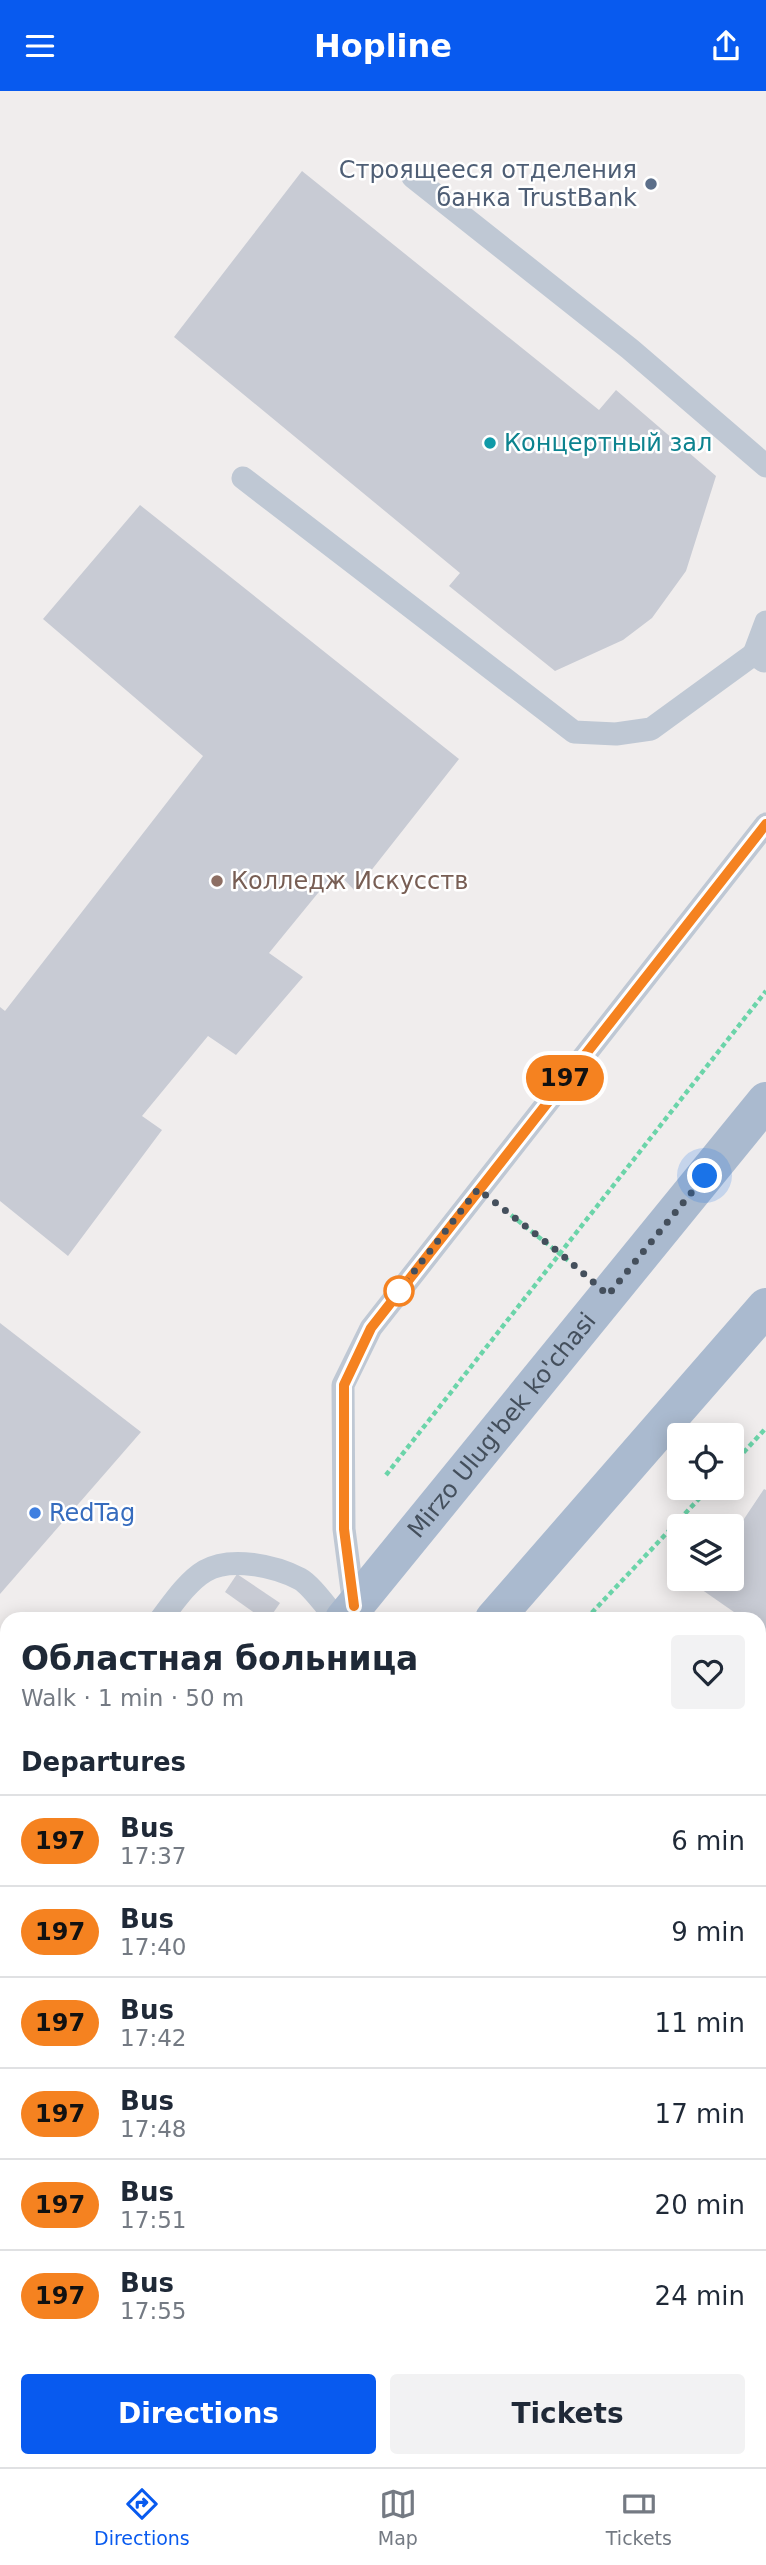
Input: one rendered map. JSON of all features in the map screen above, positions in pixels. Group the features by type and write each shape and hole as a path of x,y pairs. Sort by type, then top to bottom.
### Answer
{"main road":[{"name":"Mirzo Ulug'bek ko'chasi","path":"347,1612 766,1101"},
{"path":"500,1612 766,1307"}],"lane":[{"path":"413,177 630,349 766,466"},
{"path":"243,478 574,732 616,734 651,729 760,658 766,622"},
{"path":"345,1612 344,1385 371,1328 766,824"},
{"path":"167,1612 206,1571 236,1563 257,1565 302,1580 341,1612"}],"path":[{"path":"344,1529 766,991"},
{"path":"478,1189 608,1295"},
{"path":"744,1452 766,1428"},
{"path":"593,1612 698,1500"}],"building":[{"name":"Концертный зал","path":"302,171 599,410 616,390 716,476 686,571 652,618 623,640 555,671 449,586 460,573 174,337"},
{"name":"Колледж Искусств","path":"140,505 459,759 355,891 336,871 269,953 303,977 236,1055 208,1036 142,1116 162,1130 68,1256 0,1201 0,1007 5,1011 203,756 43,619"},
{"name":"RedTag","path":"0,1323 141,1432 0,1594"},
{"path":"764,1489 766,1612 734,1612 704,1591 744,1591 744,1519"},
{"path":"237,1574 280,1603 274,1612 253,1612 225,1592"}],"bus line":[{"name":"197","path":"354,1606 344,1529 344,1385 371,1328 766,824"}],"place":[{"name":"Строящееся отделения банка TrustBank","path":"651,184"},
{"name":"Концертный зал","path":"490,443"},
{"name":"Колледж Искусств","path":"217,881"},
{"name":"RedTag","path":"35,1513"}],"route":[{"path":"399,1291 478,1189 608,1295 705,1176"}]}
